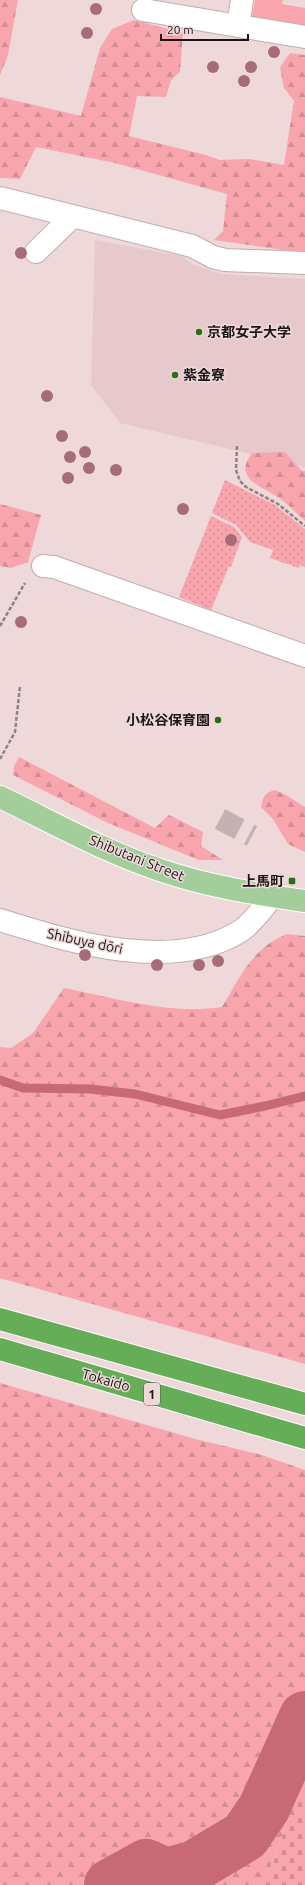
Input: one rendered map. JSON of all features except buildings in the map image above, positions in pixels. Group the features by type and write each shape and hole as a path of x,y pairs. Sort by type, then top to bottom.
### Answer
{"highway":[{"name":"1","path":"0,1319 305,1404"},
{"name":"Tokaido","path":"0,1349 305,1438"}],"main road":[{"name":"Shibutani Street","path":"0,797 125,857 160,870 196,881 305,901"}],"street":[{"path":"238,26 242,0"},
{"path":"143,10 305,37"},
{"path":"0,198 192,246 213,257 225,260 305,263"},
{"path":"36,252 72,217"},
{"path":"42,566 54,567 305,656"},
{"name":"Shibuya dōri","path":"0,920 68,940 103,948 130,951 170,951 209,945 232,935 253,920 273,896"}],"path":[{"path":"237,446 236,470 240,481 246,487 278,504 305,526"},
{"path":"0,626 26,581"},
{"path":"0,759 14,732 20,686"}],"shaded area":[{"name":"京都女子大学","path":"95,240 181,256 192,264 221,274 305,279 305,467 120,423 91,385"}],"green space":[{"path":"0,0 18,0 8,55 0,75"},
{"path":"255,0 283,0 282,4 305,8 305,26 252,17"},
{"path":"134,20 183,33 180,72 171,80 166,97 137,96 129,136 206,155 220,160 249,159 284,165 294,101 284,88 280,67 290,53 305,55 305,252 214,240 223,231 227,194 115,163 36,147 20,179 0,178 0,97 81,116 100,48 112,29"},
{"path":"285,452 302,471 305,471 305,521 282,500 260,487 248,477 246,470 247,463 252,453"},
{"path":"225,480 275,505 305,529 305,567 300,565 299,568 270,558 273,550 250,542 236,525 212,513"},
{"path":"0,504 41,515 28,562 11,568 0,566"},
{"path":"211,516 234,527 242,537 231,567 229,566 211,610 179,597"},
{"path":"19,757 155,828 169,815 203,832 201,846 223,860 199,860 108,823 13,775 14,766"},
{"path":"275,790 305,807 305,852 288,844 273,819 261,807 265,796"},
{"path":"287,934 305,936 305,1364 0,1278 0,1047 11,1048 33,1033 64,988 122,1001 162,1007 202,1009 222,1007 248,964 256,955 275,940"},
{"path":"0,1383 199,1440 262,1455 305,1470 305,1785 292,1808 269,1872 253,1885 0,1885"},
{"path":"305,1785 305,1885 253,1885 269,1872 292,1808"}],"waterway":[{"path":"0,1080 23,1088 90,1089 135,1094 220,1115 305,1096"},
{"path":"110,1885 146,1865 166,1874 193,1867 245,1836 264,1808 305,1717"}],"tunnel":[{"path":"220,819 252,836"}],"place":[{"name":"京都女子大学","path":"199,332"},
{"name":"紫金寮","path":"175,375"},
{"name":"小松谷保育園","path":"218,720"},
{"name":"上馬町","path":"292,881"}]}
